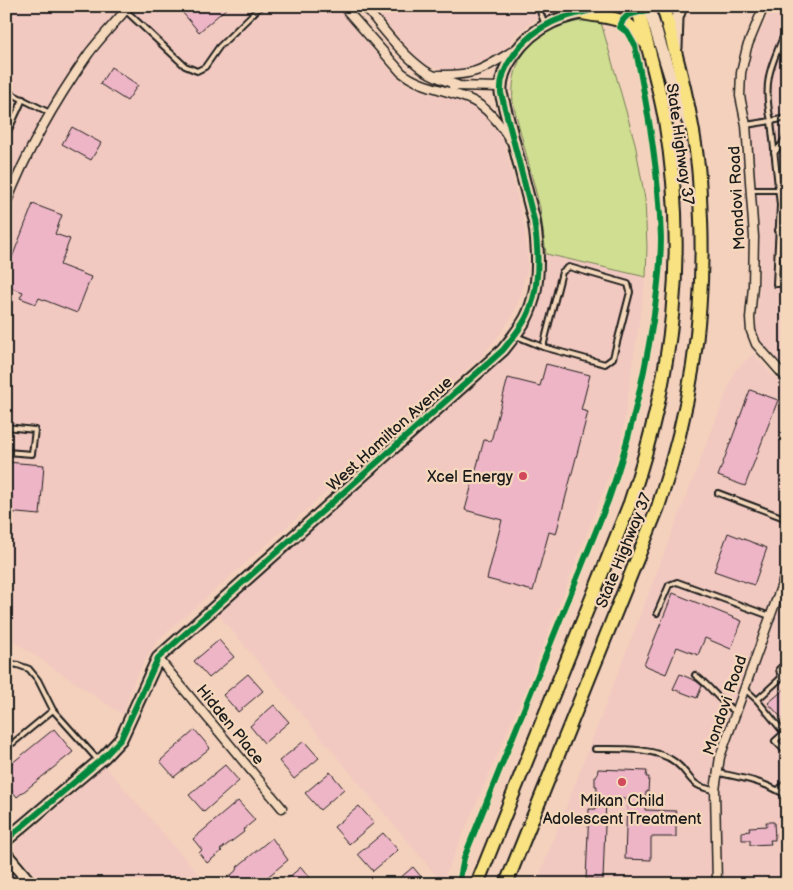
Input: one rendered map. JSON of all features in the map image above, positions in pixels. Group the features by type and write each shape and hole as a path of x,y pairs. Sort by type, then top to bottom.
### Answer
{"main road":[{"name":"State Highway 37","path":"477,884 630,503 646,454 668,352 674,303 675,219 672,178 665,120 637,6"},
{"name":"State Highway 37","path":"506,884 658,507 675,454 694,364 700,317 702,278 698,171 676,52 664,6"},
{"path":"587,9 623,20 637,32 647,46"}],"street":[{"path":"343,6 401,72 410,79 464,97 482,107 496,121 514,148"},
{"path":"364,6 409,58 426,72 457,85"},
{"path":"434,75 457,75 478,72 520,46 545,25 587,9 610,6"},
{"path":"646,6 652,18 676,95 691,127"},
{"path":"676,52 678,18 681,6"},
{"name":"Mondovi Road","path":"764,6 747,47 741,73 740,96 746,125 754,237 750,331 756,344 787,379"},
{"path":"6,204 37,134 90,52 127,8"},
{"path":"436,88 457,85 500,87 509,62 520,46"},
{"name":"West Hamilton Avenue","path":"6,840 99,761 121,739 158,658 504,350 526,318 537,284 536,234 500,87"},
{"name":"Mondovi Road","path":"717,884 716,772 787,570"},
{"path":"778,595 787,598"},
{"name":"Hidden Place","path":"158,658 282,808"},
{"path":"6,854 31,884"}],"lane":[{"path":"127,8 185,66 197,71 205,68 220,47 261,6"},
{"path":"538,6 545,25"},
{"path":"787,28 770,65 766,96 771,121 780,206 776,284 787,284"},
{"path":"6,91 50,113"},
{"path":"6,136 23,99"},
{"path":"746,125 787,118"},
{"path":"774,154 787,135"},
{"path":"751,190 778,190"},
{"path":"778,230 787,234"},
{"path":"514,336 543,347 605,364 613,358 630,292 628,284 569,267 562,272 543,347"},
{"path":"6,427 35,430 32,454 6,452"},
{"path":"718,493 787,519"},
{"path":"657,613 669,584 677,582 770,616"},
{"path":"757,700 781,678 779,669 787,662"},
{"path":"6,664 18,665 29,670 38,680 53,710 99,761"},
{"path":"696,675 708,684 725,705 736,711"},
{"path":"744,688 757,700 784,733 775,741 787,753"},
{"path":"6,740 9,743 13,743 53,710"},
{"path":"594,749 627,749 663,755 675,762 689,779 696,784 704,789 715,790"},
{"path":"716,772 755,781 778,790 787,796"},
{"path":"778,790 787,782"}],"shaded area":[{"path":"6,6 337,6 387,66 406,84 433,94 458,98 473,104 496,124 503,137 525,228 528,267 520,298 512,317 501,333 481,357 160,638 134,681 123,715 13,641 6,646"},
{"path":"371,6 573,6 547,14 533,21 516,35 502,54 487,64 467,71 448,72 418,60"},
{"path":"772,6 787,6 787,370 763,345 756,330 760,277 759,222 746,96 750,59 757,38"},
{"path":"546,254 646,277 620,449 531,677 442,883 218,614 506,357 527,329 534,313 541,289"},
{"path":"753,354 787,390 787,884 536,884 735,370"},
{"path":"105,766 207,884 42,884 18,855 14,848 15,845"}],"green space":[{"path":"600,19 635,143 645,199 646,277 546,254 540,208 513,103 514,78 517,66 529,45 549,30 562,25"}],"building":[{"path":"177,6 229,6 199,32"},
{"path":"111,67 138,85 127,101 100,84"},
{"path":"72,127 101,143 91,160 62,144"},
{"path":"33,204 62,215 55,234 70,239 60,265 91,277 77,313 39,298 36,304 20,298 23,292 6,286 6,273"},
{"name":"Xcel Energy","path":"546,364 590,375 581,410 588,412 556,534 549,532 533,591 487,579 502,520 465,510 484,440 491,441 508,378 540,386"},
{"path":"750,390 778,400 745,486 718,476"},
{"path":"6,462 44,465 40,515 6,512"},
{"path":"728,533 767,548 754,585 714,571"},
{"path":"673,593 742,621 731,649 705,638 698,655 677,647 666,674 644,665"},
{"path":"219,640 234,657 209,678 194,661"},
{"path":"248,674 263,691 238,712 223,695"},
{"path":"680,674 696,681 702,686 697,698 673,689"},
{"path":"787,687 787,724 768,703"},
{"path":"274,705 289,722 264,743 250,726"},
{"path":"54,729 73,752 17,797 6,783 6,768"},
{"path":"195,730 210,748 174,777 160,761"},
{"path":"304,741 319,758 294,779 279,761"},
{"path":"225,765 239,781 204,812 189,795"},
{"path":"598,769 647,771 646,777 649,777 645,810 676,811 676,837 651,837 651,860 625,859 627,799 606,798 603,880 586,879 589,809 596,809 597,786 595,786 595,776 597,776"},
{"path":"330,772 344,789 320,810 305,793"},
{"path":"238,801 255,820 243,830 244,832 220,850 222,851 207,863 199,853 202,850 193,839"},
{"path":"359,806 374,823 349,844 334,827"},
{"path":"766,822 774,822 775,840 770,840 771,844 750,845 750,840 742,840 742,832 750,831 749,827 767,826"},
{"path":"383,833 398,850 373,871 358,854"},
{"path":"272,838 288,860 259,884 230,884 226,879 238,869 237,867"},
{"path":"301,867 315,884 281,884"},
{"path":"413,867 427,884 393,884"}],"cycle path":[{"path":"6,840 104,757 121,739 158,658 503,350 518,330 531,307 538,270 538,257 534,220 501,93 502,78 510,60 523,44 544,26 582,12 611,6"},
{"path":"459,884 464,858 608,501 629,434 640,390 659,280 661,248 660,214 652,142 635,46 627,32 620,27 628,15 662,6"}],"place":[{"name":"Xcel Energy","path":"523,476"},
{"name":"Mikan Child Adolescent Treatment","path":"622,782"}]}
